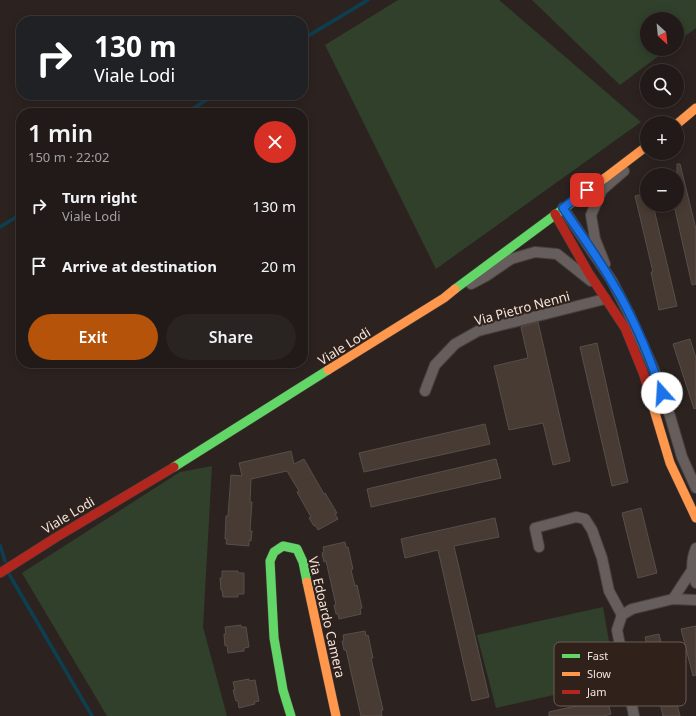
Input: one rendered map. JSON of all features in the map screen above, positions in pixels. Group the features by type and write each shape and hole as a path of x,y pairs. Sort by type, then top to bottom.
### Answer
{"street":[{"path":"684,118 696,108"},
{"name":"Viale Lodi","path":"0,573 444,298 640,151"},
{"path":"640,156 602,190 591,215 595,239 612,281 630,314 654,370 682,457 696,488"},
{"path":"559,211 612,281"},
{"path":"559,211 598,287 625,328 644,375 670,463 696,518"},
{"path":"444,298 486,276 511,259 535,252 557,254 598,287"},
{"name":"Via Pietro Nenni","path":"425,391 434,365 454,344 478,331 605,299"},
{"path":"539,547 535,528 576,517 585,519 592,530 602,558 609,591 622,615"},
{"name":"Via Edoardo Camera","path":"291,716 283,690 274,638 270,561 274,552 283,546 297,549 303,562 336,716"},
{"path":"696,548 693,556 692,570 696,583"},
{"path":"673,599 692,570"},
{"path":"619,642 617,630 622,615 632,609 673,599 696,600"},
{"path":"632,706 634,716"}],"green space":[{"path":"398,0 499,0 640,123 436,269 325,45"},
{"path":"532,0 696,0 696,28 684,37 684,12 640,12 640,56 659,56 648,64 640,64 640,70 620,85"},
{"path":"212,466 203,627 227,716 107,716 22,573 180,472"},
{"path":"603,607 609,642 554,642 554,695 496,708 477,635"}],"building":[{"path":"677,164 680,164 681,168 677,168"},
{"path":"684,180 696,229 696,284 692,285 676,212 684,212"},
{"path":"640,195 640,212 655,212 677,306 659,310 651,272 653,272 635,196"},
{"path":"538,322 570,461 553,465 543,423 509,430 494,366 528,358 521,327"},
{"path":"690,339 696,358 696,408 694,409 673,344"},
{"path":"597,343 628,482 612,486 580,347"},
{"path":"485,424 490,444 364,472 359,453"},
{"path":"291,451 294,464 304,459 337,513 335,514 338,519 318,530 309,518 311,517 297,492 299,491 287,471 251,479 251,541 249,540 249,546 226,544 226,516 228,516 231,475 242,476 239,463"},
{"path":"496,459 501,478 371,507 367,489"},
{"path":"641,508 657,573 638,578 622,513"},
{"path":"495,518 499,537 454,546 489,697 472,701 438,550 405,558 401,539"},
{"path":"345,542 346,547 348,547 353,569 351,570 355,586 357,585 362,608 360,609 361,614 339,619 338,614 336,614 334,605 336,605 326,561 324,562 322,553 324,552 323,547"},
{"path":"222,571 238,571 238,573 244,573 244,594 238,594 238,597 223,597 220,578 222,578"},
{"path":"241,625 241,627 246,627 249,647 244,648 244,651 228,653 227,645 225,646 225,627"},
{"path":"696,626 696,675 693,676 686,649 686,642 684,642 681,629"},
{"path":"365,631 366,636 368,635 373,658 371,658 383,710 381,711 382,716 361,716 346,650 344,650 342,641 344,641 343,635"},
{"path":"659,634 661,642 646,642 645,637"},
{"path":"249,679 249,681 255,680 259,701 254,702 255,704 239,708 238,701 236,701 233,690 235,690 233,682"},
{"path":"576,706 609,706 611,714 604,716 549,716 549,712"},
{"path":"661,706 677,706 680,716 663,716"}],"waterway":[{"path":"308,36 368,0"},
{"path":"194,108 206,100"},
{"path":"0,227 16,217"},
{"path":"0,545 5,561"},
{"path":"9,574 92,716"}],"traffic: fast":[{"path":"455,289 605,178"},
{"path":"174,467 328,370"},
{"path":"291,716 283,690 274,638 270,561 274,552 283,546 297,549 303,562 307,582"}],"traffic: slow":[{"path":"684,118 696,108"},
{"path":"605,178 640,151"},
{"path":"328,370 444,298 455,289"},
{"path":"649,393 670,463 696,518"},
{"path":"307,582 336,716"}],"traffic: jam":[{"path":"555,214 588,272 625,328 644,375 649,393"},
{"path":"0,573 55,538 174,467"}],"route":[{"path":"587,190 563,208 612,281 630,314 654,370 662,393"}]}
